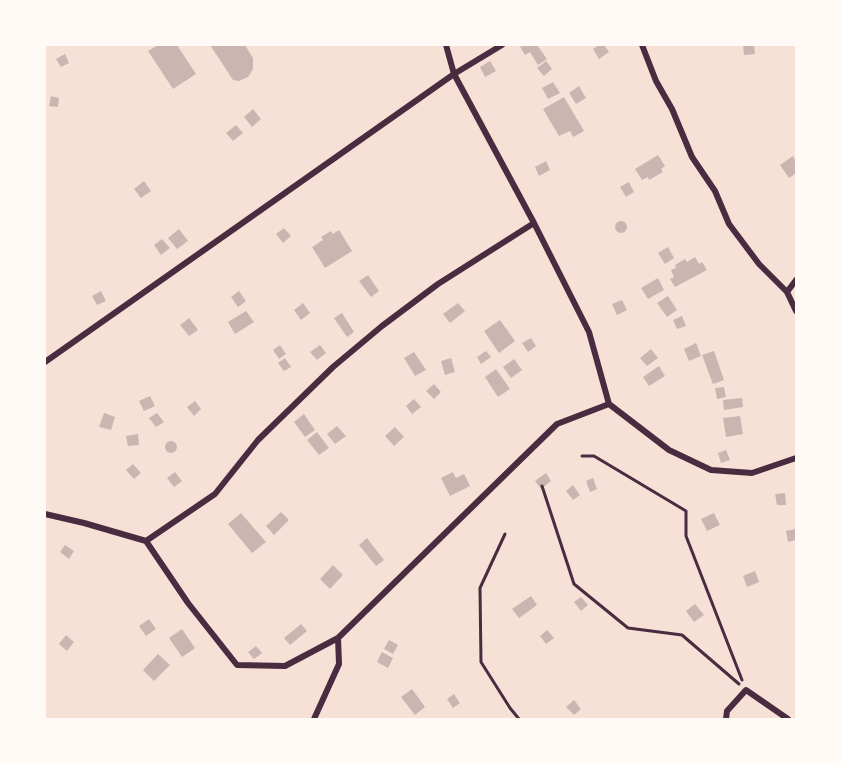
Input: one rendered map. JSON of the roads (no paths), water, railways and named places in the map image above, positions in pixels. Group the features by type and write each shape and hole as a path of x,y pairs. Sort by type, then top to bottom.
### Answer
{"street":[{"path":"446,45 454,74 534,223 589,332 609,404 669,450 711,470 752,473 796,458"},
{"path":"45,362 454,74 502,45"},
{"path":"642,45 656,81 672,109 692,157 715,191 729,224 759,264 788,292 796,311"},
{"path":"146,541 215,494 258,440 333,367 382,326 438,284 534,223"},
{"path":"788,292 796,280"},
{"path":"45,514 146,541 188,603 237,665 285,666 339,638 557,424 609,404"},
{"path":"314,719 339,664 339,638"},
{"path":"726,719 727,711 746,690 788,719"}]}
